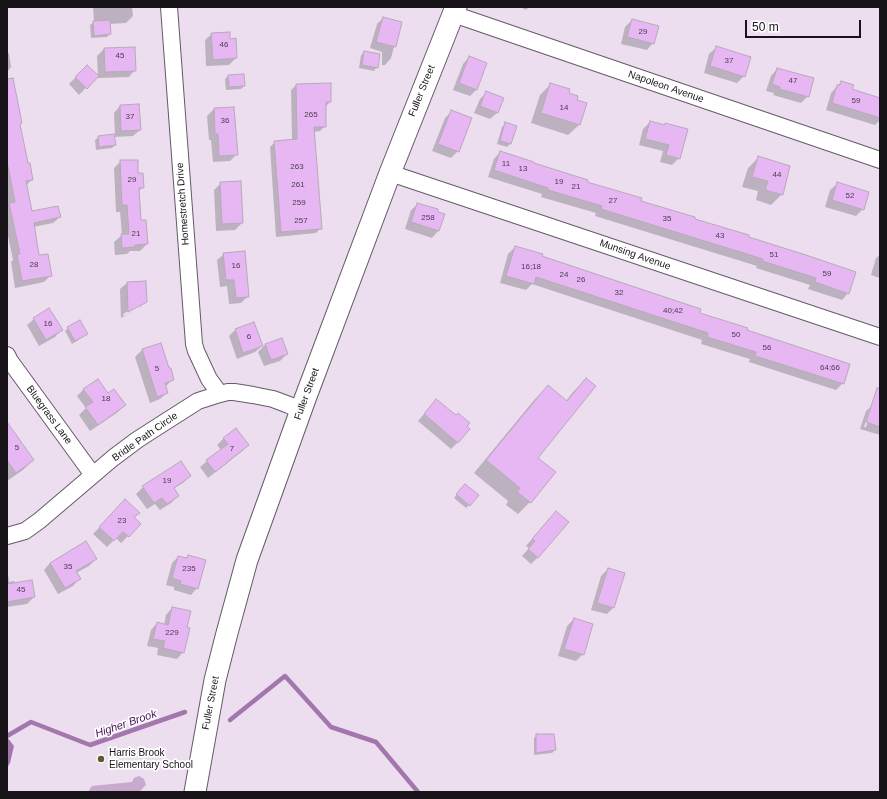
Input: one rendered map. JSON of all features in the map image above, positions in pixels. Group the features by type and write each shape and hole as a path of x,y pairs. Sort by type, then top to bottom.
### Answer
{"street":[{"name":"Homestretch Drive","path":"169,7 194,344 209,379 220,394"},
{"name":"Napoleon Avenue","path":"455,11 880,160"},
{"name":"Fuller Street","path":"195,792 213,692 247,560 390,173 455,11"},
{"name":"Munsing Avenue","path":"390,173 880,337"},
{"name":"Bluegrass Lane","path":"7,355 93,475"},
{"name":"Bridle Path Circle","path":"7,536 25,531 137,440 198,401 228,392 234,392 273,399 301,411"}],"shaded area":[{"path":"7,737 14,746 10,763 7,768"},
{"path":"139,776 144,779 146,785 139,792 88,792 92,786 132,782 134,778"}],"building":[{"path":"383,17 402,22 396,47 376,42"},
{"path":"632,19 659,26 654,44 627,37"},
{"path":"110,20 111,34 94,36 93,21"},
{"path":"230,32 230,39 236,38 237,58 213,60 211,33"},
{"path":"716,46 751,57 745,77 710,66"},
{"path":"135,47 136,71 105,72 104,48"},
{"path":"364,51 380,54 378,68 362,65"},
{"path":"469,56 487,63 477,90 459,83"},
{"path":"87,65 99,76 87,89 75,77"},
{"path":"777,68 814,78 809,97 779,89 780,87 772,84"},
{"path":"244,74 245,86 229,87 228,75"},
{"path":"13,78 22,123 20,124 33,180 26,181 32,211 58,206 61,217 34,223 39,255 48,254 52,276 22,281 17,254 20,254 9,203 15,202 7,161 7,79"},
{"path":"841,81 854,85 852,89 880,98 880,118 832,103 837,85 840,85"},
{"path":"331,83 331,102 326,102 326,127 314,127 322,229 281,232 274,141 297,139 296,84"},
{"path":"550,83 570,89 569,93 578,96 577,100 587,103 580,125 541,113"},
{"path":"486,91 504,98 498,113 480,106"},
{"path":"139,104 141,130 121,131 120,105"},
{"path":"234,107 238,155 219,156 218,134 215,134 214,108"},
{"path":"451,110 472,118 459,152 438,144"},
{"path":"650,121 688,129 680,159 666,155 669,145 645,139"},
{"path":"505,122 517,126 511,144 500,141"},
{"path":"114,134 116,145 99,147 98,136"},
{"path":"500,151 588,180 587,182 642,198 641,201 695,217 695,219 749,235 749,237 856,272 849,294 815,282 816,278 762,261 763,259 601,209 602,206 548,190 548,188 494,170"},
{"path":"758,156 790,166 783,195 765,190 768,181 752,177"},
{"path":"120,160 138,160 138,173 143,173 144,188 139,188 141,220 146,220 148,244 122,248 121,234 129,234 127,205 122,205"},
{"path":"241,181 243,223 222,224 220,182"},
{"path":"837,182 869,192 864,210 832,200"},
{"path":"417,203 438,209 438,212 445,214 439,231 411,222"},
{"path":"515,246 543,254 542,256 701,309 700,313 748,328 747,330 850,364 844,384 755,356 756,352 707,337 708,333 536,277 534,284 506,276"},
{"path":"245,251 249,297 236,298 234,280 226,280 223,253"},
{"path":"146,281 147,302 128,312 127,282"},
{"path":"49,308 63,330 46,340 33,318"},
{"path":"80,320 88,334 75,341 67,327"},
{"path":"254,322 263,346 243,353 235,329"},
{"path":"282,338 288,354 271,360 265,344"},
{"path":"161,343 174,380 165,383 168,393 157,397 142,349"},
{"path":"586,378 596,386 538,458 556,472 531,503 517,492 520,488 486,460 548,385 567,401"},
{"path":"98,379 108,393 114,389 126,405 98,425 85,407 93,402 83,389"},
{"path":"877,388 880,388 880,427 866,422"},
{"path":"436,399 456,415 458,413 470,423 467,426 470,429 458,443 424,414"},
{"path":"7,422 34,460 16,473 7,460"},
{"path":"236,428 249,445 215,472 206,460 228,444 223,438"},
{"path":"181,461 191,476 174,488 179,496 167,504 162,498 154,503 142,486"},
{"path":"465,484 479,495 470,506 456,494"},
{"path":"125,499 140,513 134,517 141,524 129,537 123,532 114,541 99,527"},
{"path":"556,511 569,522 538,558 528,549 535,541 532,539"},
{"path":"86,541 97,559 76,571 81,579 65,588 50,563"},
{"path":"188,555 206,560 198,589 180,584 181,581 172,578 178,556 187,558"},
{"path":"608,568 625,573 614,608 597,603"},
{"path":"32,580 35,597 7,602 7,584"},
{"path":"172,607 191,611 187,627 190,628 184,653 163,648 165,641 153,639 157,622 168,625"},
{"path":"574,618 593,624 584,655 564,649"},
{"path":"536,734 554,734 556,750 536,753"}],"waterway":[{"name":"Higher Brook","path":"230,720 285,676 331,727 376,742 418,792"},
{"name":"Higher Brook","path":"7,736 31,722 90,745 185,712"}],"place":[{"name":"Harris Brook Elementary School","path":"101,759"}]}
